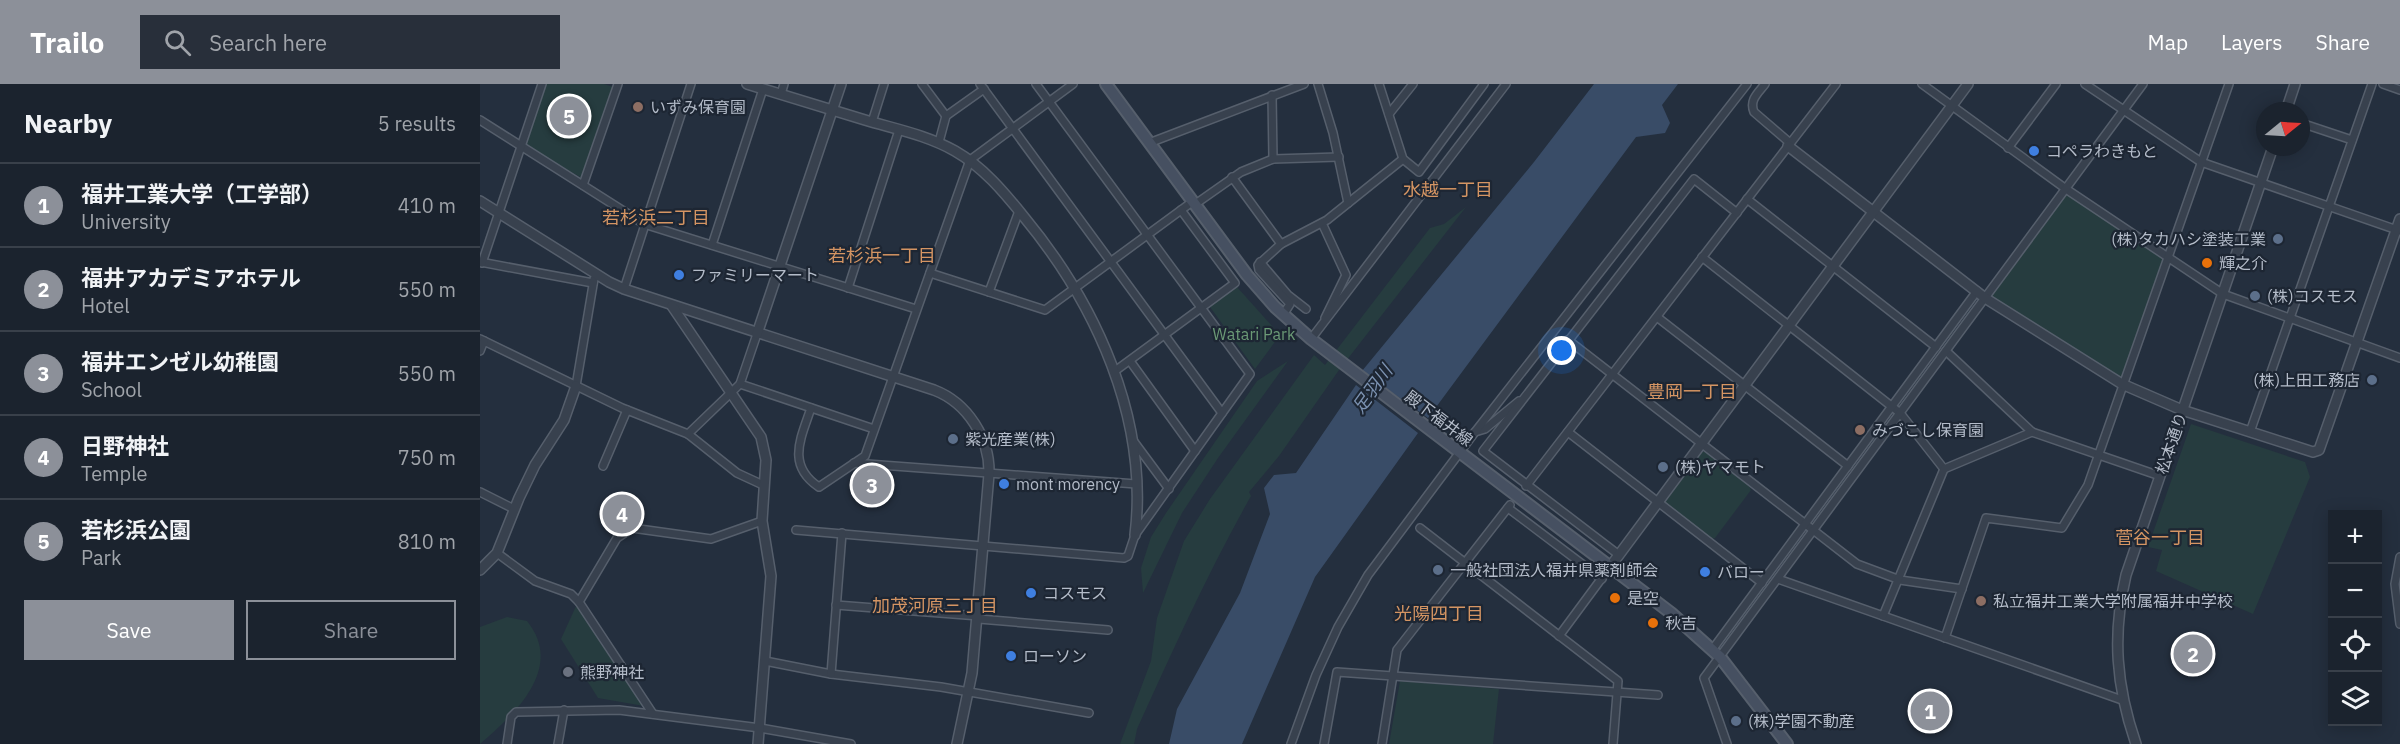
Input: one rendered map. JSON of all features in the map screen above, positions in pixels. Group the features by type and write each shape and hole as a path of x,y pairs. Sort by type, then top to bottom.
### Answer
{"main road":[{"name":"殿下福井線","path":"1106,84 1246,275 1283,315 1311,339 1671,613 1716,654 1787,744"}],"street":[{"path":"542,84 481,262 593,284"},
{"path":"583,185 618,84"},
{"path":"624,289 691,84"},
{"path":"747,84 939,142 970,160 1019,211 1074,289 1106,347 1128,414 1136,483 1135,535 1128,556 1124,558 796,530"},
{"path":"781,94 784,84"},
{"path":"688,434 740,384 841,84"},
{"path":"872,122 884,84"},
{"path":"922,84 946,116"},
{"path":"1036,84 1250,374 1135,535"},
{"path":"811,408 797,453 799,462 819,487 866,456 892,375 970,160 1073,84"},
{"path":"1149,143 1304,84"},
{"path":"1318,84 1339,157 1348,203"},
{"path":"1379,84 1403,159 1419,172 1484,84"},
{"path":"1389,114 1413,84"},
{"path":"1311,339 1506,84"},
{"path":"1291,744 1316,675 1338,627 1368,575 1475,432 1747,84"},
{"path":"1765,84 1753,100 1754,112 1789,145 1873,213 1985,298 2122,384 2182,410 2313,452 2319,450 2400,219"},
{"path":"1526,486 1836,84"},
{"path":"1922,84 2066,189 2223,294 2400,357"},
{"path":"1559,636 1968,84"},
{"path":"2008,148 2056,84"},
{"path":"2085,84 2201,162 2398,230"},
{"path":"1716,654 1778,579 2143,84"},
{"path":"1945,638 1986,518 2061,528 2088,485 2100,457 2122,384 2229,84"},
{"path":"2289,102 2295,84"},
{"path":"2250,432 2372,84"},
{"path":"2383,84 2400,90"},
{"path":"939,142 946,116 982,87 1222,413"},
{"path":"712,245 763,89"},
{"path":"1272,95 1274,159"},
{"path":"480,120 644,224 916,309"},
{"path":"2310,126 2352,140"},
{"path":"848,288 899,130"},
{"name":"松本通り","path":"2136,744 2122,700 2116,665 2116,632 2120,598 2270,156"},
{"path":"930,273 1045,310 1181,210 1233,177 1274,159 1339,157"},
{"path":"1283,315 1290,306 1259,270 1257,267 1260,262 1281,244 1322,224 1403,159"},
{"path":"1233,177 1281,244"},
{"path":"1619,555 1483,452 1694,179 1737,213"},
{"path":"1747,199 1936,347"},
{"path":"480,201 624,289 892,375 946,395 964,411 978,429 985,443 989,474 979,618 969,691 957,744"},
{"path":"1115,371 1166,336 1235,283 1181,210"},
{"path":"989,292 1019,211"},
{"path":"1322,224 1346,275 1328,308 1325,321"},
{"path":"1702,257 1900,413 1944,469"},
{"path":"1260,262 1288,295 1306,309"},
{"path":"480,570 497,553 514,508 535,465 564,420 576,386 595,273"},
{"path":"1727,744 1704,678 1716,654 1762,583 1977,291"},
{"path":"672,306 760,437 766,460 762,521 771,576 758,744"},
{"path":"1657,316 1848,466"},
{"path":"480,351 482,340 627,410 688,434 737,473 763,485"},
{"path":"1568,340 1857,564 1900,580 1962,589"},
{"path":"1946,351 2032,432 2160,476"},
{"path":"1130,361 1195,451"},
{"path":"740,384 874,429"},
{"path":"1475,432 1485,429 1523,399"},
{"path":"603,466 627,410"},
{"path":"1568,432 1762,583"},
{"path":"1883,616 1900,580 1944,469 2032,432"},
{"path":"1130,437 1169,489"},
{"path":"854,463 1136,483"},
{"path":"480,492 514,508"},
{"path":"1382,744 1397,650 1509,507 1602,579"},
{"path":"579,602 617,538 632,528 711,539 762,521"},
{"path":"1420,528 1618,681 1613,744"},
{"path":"831,674 842,534"},
{"path":"497,553 535,581 571,594 579,602 653,714"},
{"path":"2400,557 2395,584 2400,624"},
{"path":"1778,579 2122,700"},
{"path":"836,605 1108,630"},
{"path":"765,660 831,674 969,691 1089,713"},
{"path":"1324,744 1337,672 1617,693 1658,694"},
{"path":"558,744 564,710"},
{"path":"507,744 511,717 516,712 619,710 759,728 851,744"}],"green space":[{"path":"545,84 604,84 613,87 582,178 525,146"},
{"path":"2063,192 2167,258 2122,384 1988,295"},
{"path":"1466,207 1339,370 1279,456 1249,492 1251,496 1206,582 1150,699 1137,729 1134,744 1120,744 1151,661 1157,618 1184,541 1210,499 1314,355 1325,365 1430,228 1444,224"},
{"name":"Watari Park","path":"1237,287 1280,335 1255,369 1210,307"},
{"path":"1288,361 1218,458 1182,513 1143,593 1141,568 1151,537 1166,513 1257,381"},
{"path":"2191,424 2305,462 2310,477 2253,614 2156,571 2162,550 2148,547"},
{"path":"1702,452 1749,486 1751,490 1715,538 1711,539 1666,505 1666,501"},
{"path":"577,604 644,706 598,698 561,639"},
{"path":"507,617 527,621 537,639 541,656 538,673 531,689 520,704 480,744 480,627"},
{"path":"1400,681 1499,689 1493,744 1389,744"}],"water":[{"path":"1594,84 1678,84 1662,105 1670,123 1665,133 1636,137 1428,418 1362,371 1534,162"},
{"path":"1356,385 1418,433 1315,577 1242,744 1169,744 1177,709 1240,593 1270,514 1264,488 1274,475 1296,473"}],"place":[{"name":"いずみ保育園","path":"638,107"},
{"name":"若杉浜公園","path":"569,116"},
{"name":"コペラわきもと","path":"2034,151"},
{"name":"(株)タカハシ塗装工業","path":"2278,239"},
{"name":"輝之介","path":"2207,263"},
{"name":"ファミリーマート","path":"679,275"},
{"name":"(株)コスモス","path":"2255,296"},
{"name":"(株)上田工務店","path":"2372,380"},
{"name":"みづこし保育園","path":"1860,430"},
{"name":"紫光産業(株)","path":"953,439"},
{"name":"(株)ヤマモト","path":"1663,467"},
{"name":"mont morency","path":"1004,484"},
{"name":"福井エンゼル幼稚園","path":"872,485"},
{"name":"日野神社","path":"622,514"},
{"name":"一般社団法人福井県薬剤師会","path":"1438,570"},
{"name":"バロー","path":"1705,572"},
{"name":"コスモス","path":"1031,593"},
{"name":"是空","path":"1615,598"},
{"name":"私立福井工業大学附属福井中学校","path":"1981,601"},
{"name":"秋吉","path":"1653,623"},
{"name":"福井アカデミアホテル","path":"2193,654"},
{"name":"ローソン","path":"1011,656"},
{"name":"熊野神社","path":"568,672"},
{"name":"福井工業大学（工学部）","path":"1930,711"},
{"name":"(株)学園不動産","path":"1736,721"}],"district":[{"name":"水越一丁目","path":"1448,189"},
{"name":"若杉浜二丁目","path":"656,217"},
{"name":"若杉浜一丁目","path":"882,255"},
{"name":"豊岡一丁目","path":"1692,391"},
{"name":"菅谷一丁目","path":"2160,537"},
{"name":"加茂河原三丁目","path":"935,605"},
{"name":"光陽四丁目","path":"1439,613"}],"water label":[{"name":"足羽川","path":"1372,389"}]}
